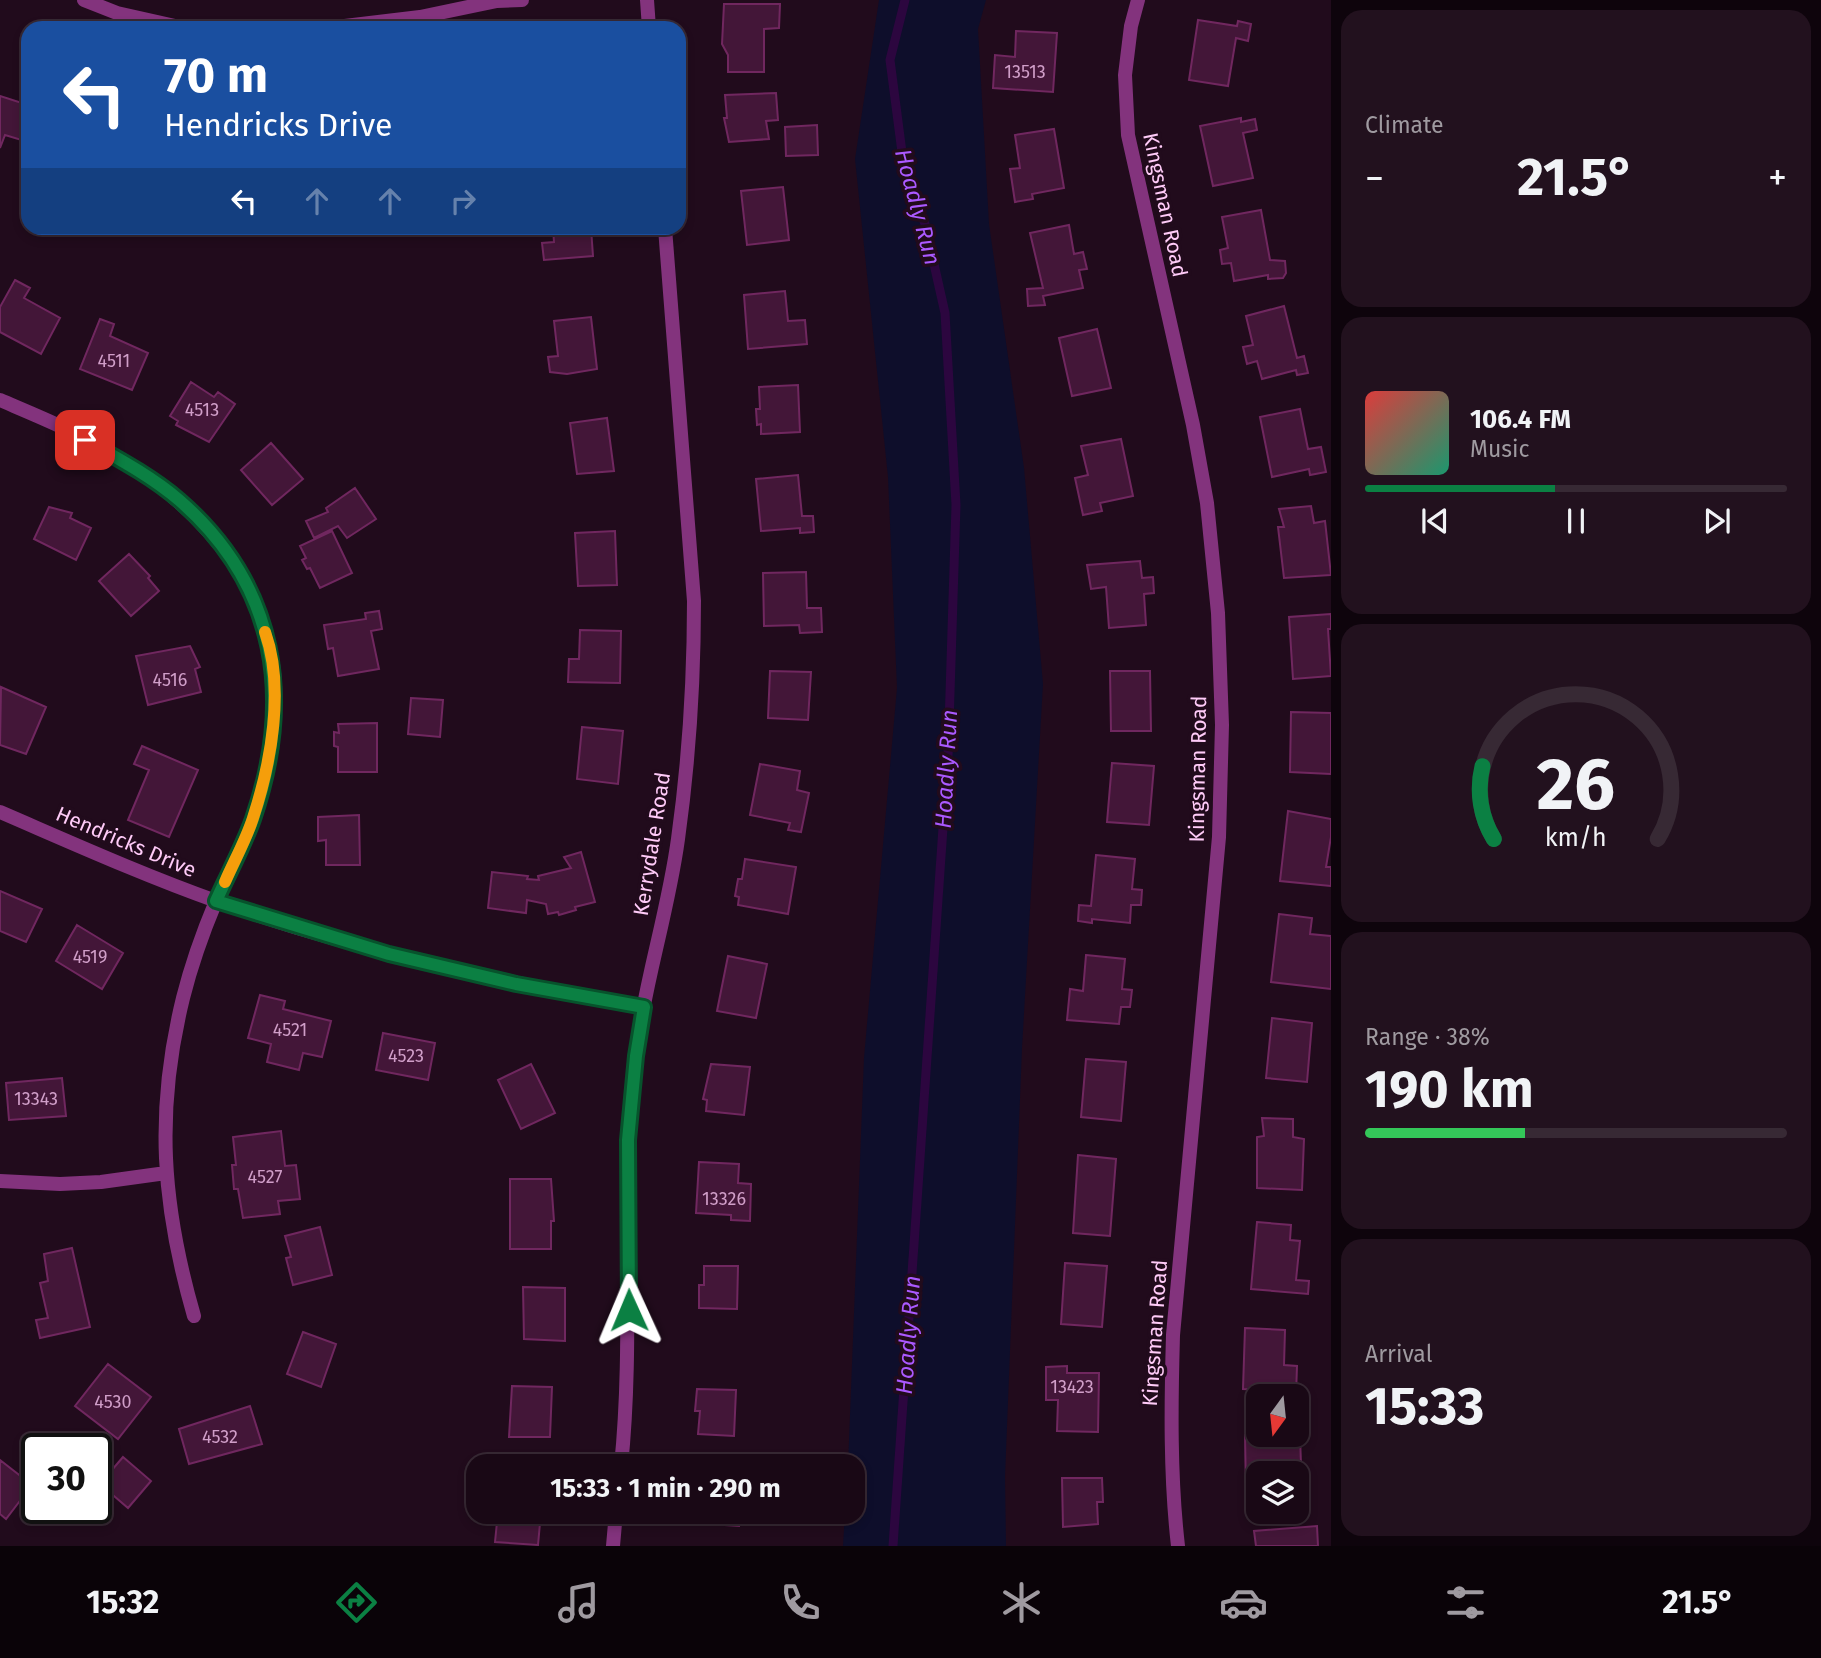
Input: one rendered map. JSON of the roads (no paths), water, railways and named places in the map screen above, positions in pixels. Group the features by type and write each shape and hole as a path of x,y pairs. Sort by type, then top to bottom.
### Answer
{"street":[{"path":"84,0 117,13 153,21"},
{"path":"387,21 497,1 522,0"},
{"path":"647,0 648,21"},
{"name":"Kingsman Road","path":"1138,0 1131,26 1125,75 1128,135 1193,425 1207,503 1218,614 1222,725 1219,836 1173,1335 1171,1412 1178,1546"},
{"name":"Kerrydale Road","path":"622,1454 629,1310 628,1140 644,1007 678,841 690,732 694,645 694,601 666,235"},
{"path":"0,400 65,428 125,463 177,499 209,530 236,566 253,597 268,639 274,667 274,719 267,771 252,820 216,901 184,996 172,1051 165,1114 166,1173 170,1216 180,1267 194,1316"},
{"name":"Hendricks Drive","path":"0,812 141,873 216,901 389,954 516,984 644,1007"},
{"path":"0,1181 60,1184 101,1182 166,1173"},
{"path":"613,1546 615,1524"}],"waterway":[{"name":"Hoadly Run","path":"893,1546 948,756 956,505 945,313 925,224 903,160 890,60 905,0"}]}
